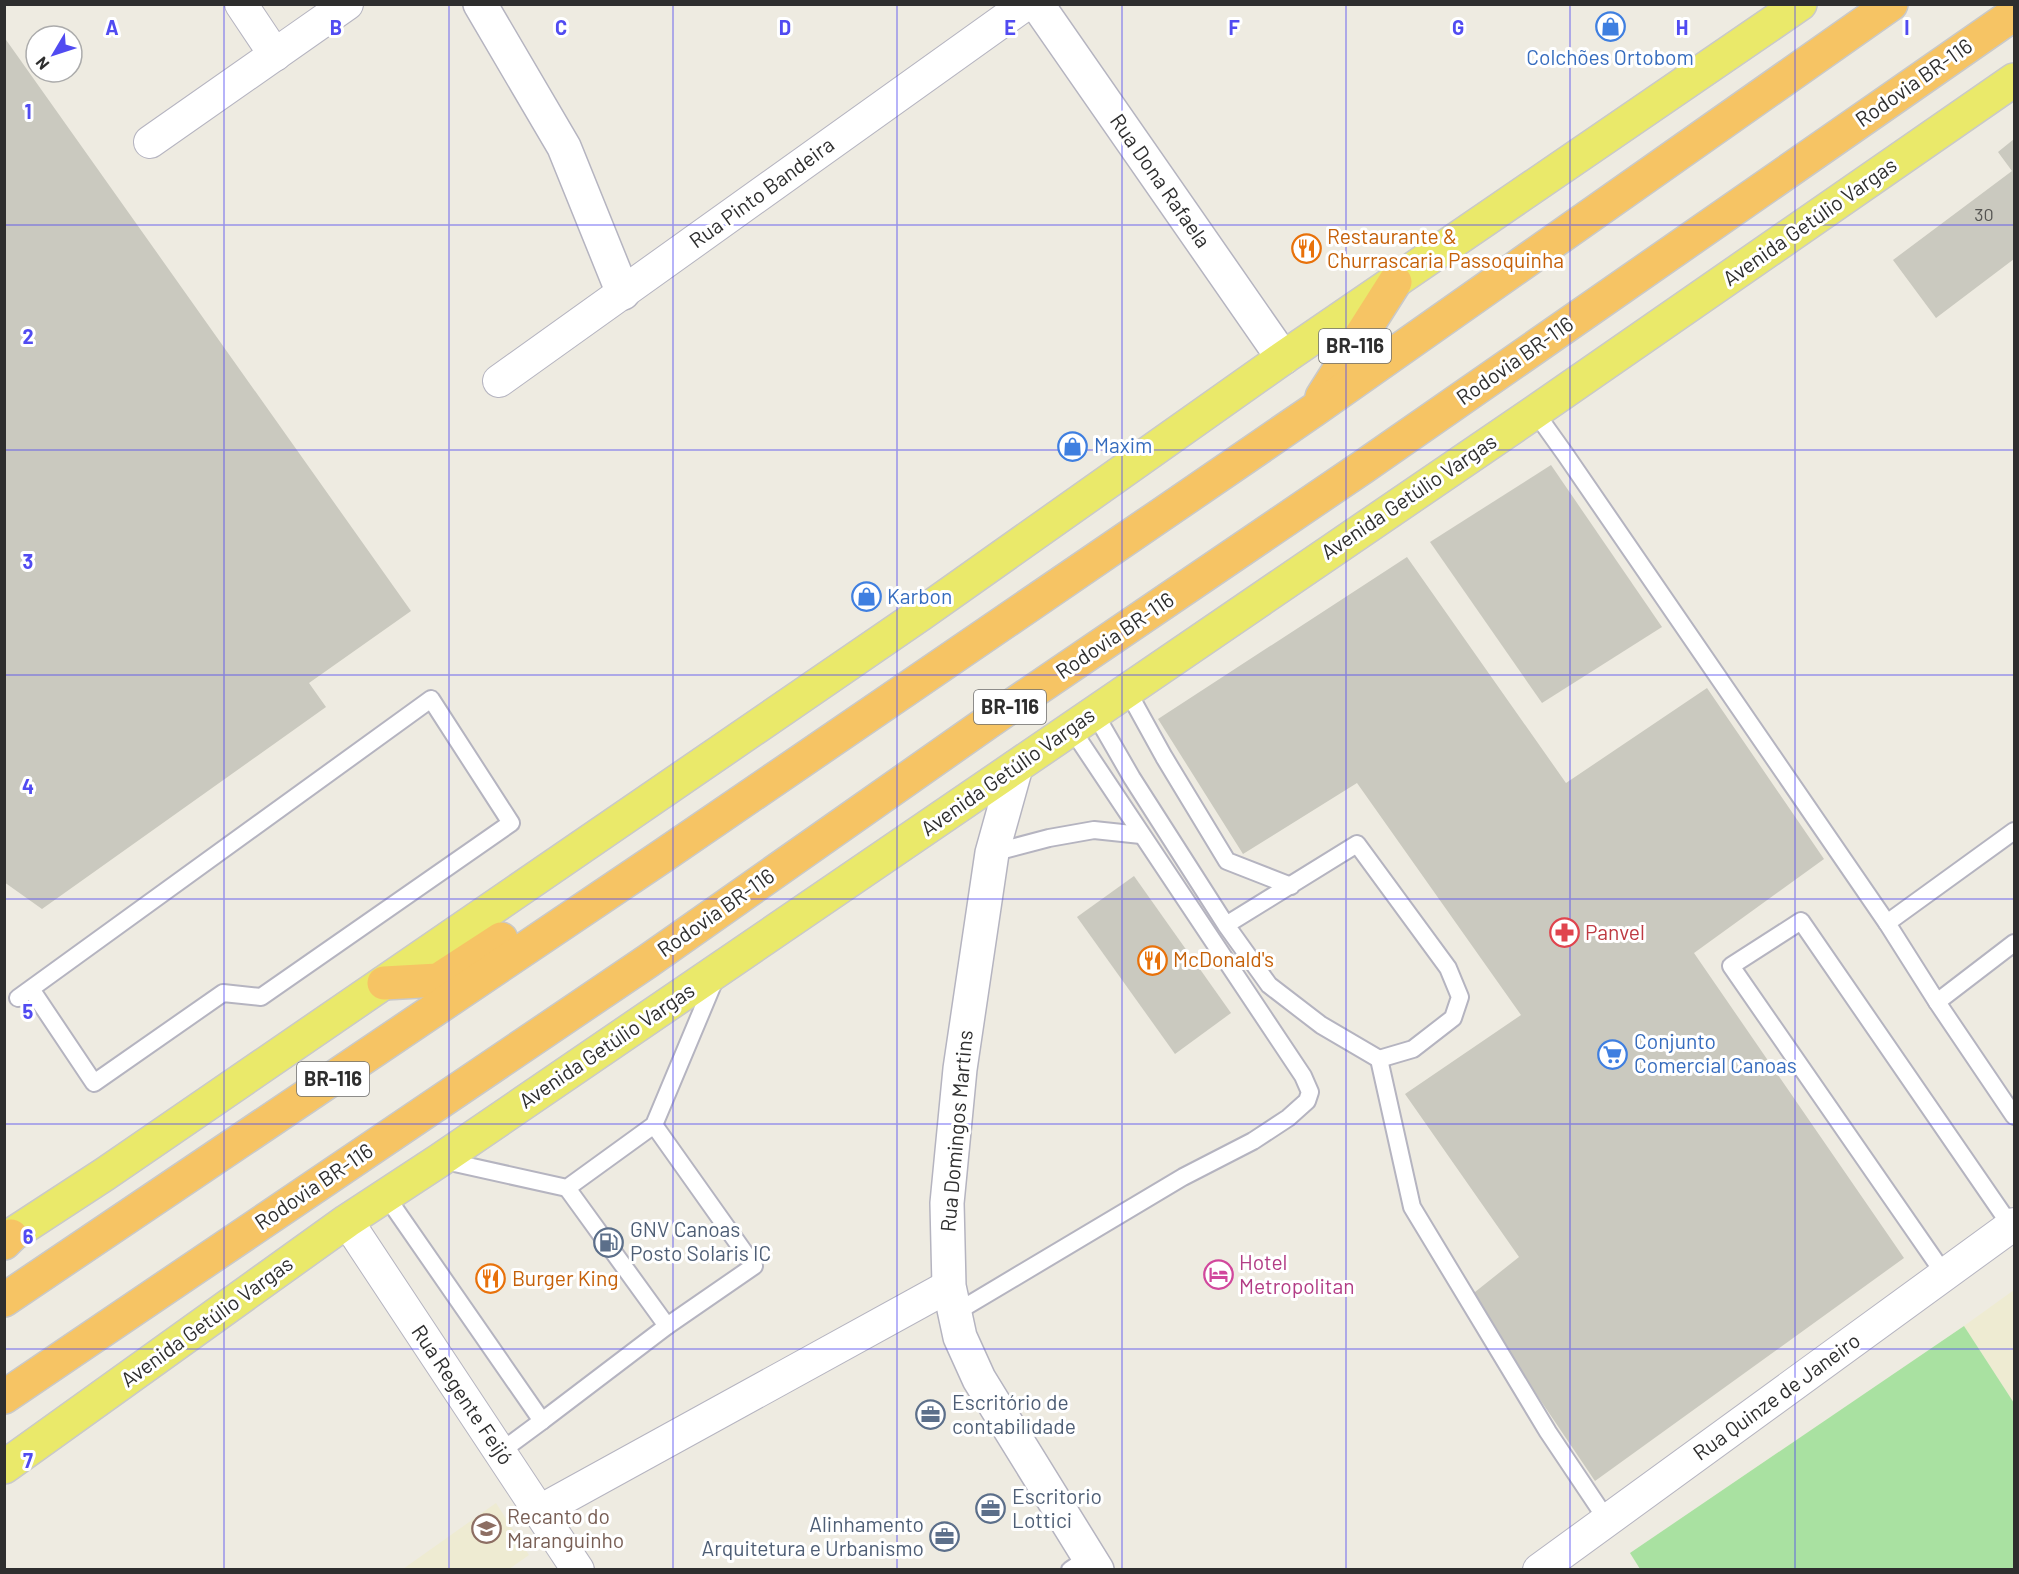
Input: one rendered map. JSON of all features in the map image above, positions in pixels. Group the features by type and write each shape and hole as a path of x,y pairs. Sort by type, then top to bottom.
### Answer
{"highway":[{"name":"BR-116","path":"4,1300 661,857 1314,410 1891,4"},
{"name":"Rodovia BR-116","path":"4,1397 648,961 978,729 1363,467 2014,14"},
{"name":"BR-116","path":"1314,410 1395,282"},
{"name":"BR-116","path":"384,982 438,980 604,872 661,857"}],"main road":[{"path":"480,4 564,147 623,293"},
{"name":"Rua Dona Rafaela","path":"1037,4 1283,358"},
{"path":"7,1240 911,621 1283,358 1800,4"},
{"name":"Avenida Getúlio Vargas","path":"4,1467 347,1221 440,1160 1535,412 2014,80"},
{"name":"Rua Domingos Martins","path":"1016,767 992,853 960,1069 946,1203 952,1300 960,1337 979,1379 1085,1565"}],"street":[{"path":"241,4 275,55"},
{"path":"150,142 347,4"},
{"name":"Rua Pinto Bandeira","path":"499,381 1026,4"},
{"name":"Rua Regente Feijó","path":"347,1221 578,1569"},
{"name":"Rua Quinze de Janeiro","path":"1539,1569 2013,1225"},
{"path":"540,1511 952,1300"}],"lane":[{"path":"1535,412 1887,923 2014,1116"},
{"path":"1126,690 1227,861 1291,886"},
{"path":"431,699 511,823 261,997 223,993 94,1083 25,993 431,699"},
{"path":"952,1300 1253,1141 1288,1118 1307,1101 1310,1092 1304,1076 1141,835 1082,720"},
{"path":"1082,720 1132,778 1226,925 1269,985 1321,1025 1379,1059 1413,1049 1453,1018 1461,997 1448,968 1357,844 1226,925"},
{"path":"992,853 1049,838 1094,830 1141,835"},
{"path":"1887,923 2014,831"},
{"path":"1945,1275 1731,966 1801,921 2013,1225"},
{"path":"1937,1002 2014,943"},
{"path":"567,1188 654,1125 718,970"},
{"path":"1379,1059 1412,1207 1548,1432 1607,1520"},
{"path":"500,1452 666,1326 754,1266 654,1125"},
{"path":"440,1160 567,1188 666,1326"},
{"path":"386,1196 542,1421"}],"shaded area":[{"path":"2014,1290 2014,1403 1964,1326"},
{"name":"Recanto do Maranguinho","path":"496,1503 529,1555 509,1569 403,1569"}],"green space":[{"path":"1964,1326 2014,1403 2014,1569 1640,1569 1630,1553"}],"building":[{"path":"4,37 24,65 24,84 37,84 411,611 309,683 326,707 42,909 4,882"},
{"path":"2014,139 2014,259 1936,318 1893,260 2012,171 1998,152"},
{"path":"1551,465 1662,627 1542,703 1430,542"},
{"name":"Conjunto Comercial Canoas","path":"1407,557 1566,783 1707,688 1824,859 1694,953 1904,1258 1595,1481 1470,1296 1519,1257 1405,1094 1521,1015 1357,783 1243,854 1158,719"},
{"path":"1134,876 1231,1013 1175,1054 1077,917"}],"place":[{"name":"Colchões Ortobom","path":"1610,27"},
{"name":"Restaurante & Churrascaria Passoquinha","path":"1306,249"},
{"name":"Maxim","path":"1073,446"},
{"name":"Karbon","path":"866,597"},
{"name":"Panvel","path":"1564,933"},
{"name":"McDonald's","path":"1152,960"},
{"name":"Conjunto Comercial Canoas","path":"1613,1054"},
{"name":"GNV Canoas Posto Solaris IC","path":"609,1242"},
{"name":"Hotel Metropolitan","path":"1218,1275"},
{"name":"Burger King","path":"491,1279"},
{"name":"Escritório de contabilidade","path":"931,1415"},
{"name":"Escritorio Lottici","path":"991,1509"},
{"name":"Recanto do Maranguinho","path":"486,1529"},
{"name":"Alinhamento Arquitetura e Urbanismo","path":"945,1537"}]}
